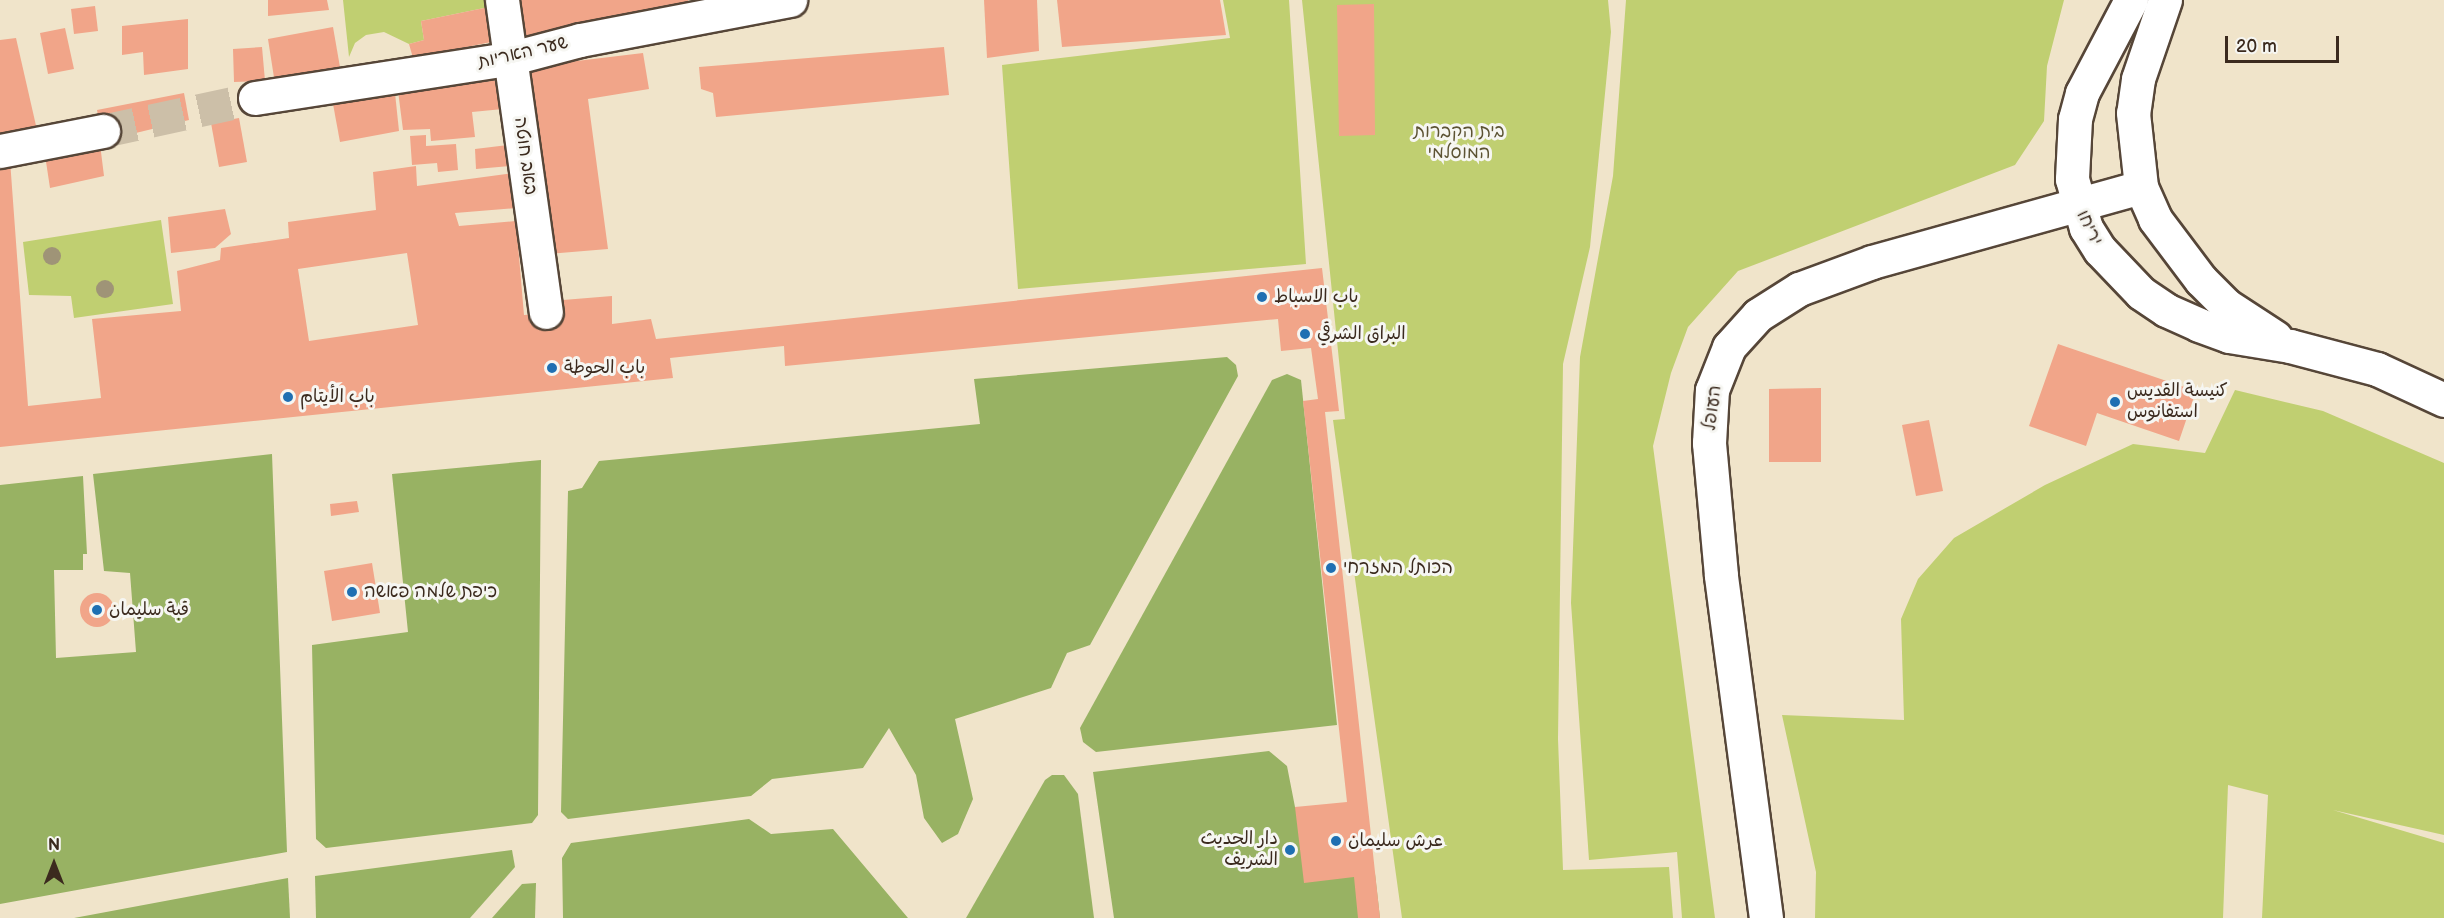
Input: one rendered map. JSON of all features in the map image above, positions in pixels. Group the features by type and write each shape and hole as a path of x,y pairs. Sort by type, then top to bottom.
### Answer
{"street":[{"name":"באב חוטה","path":"502,0 512,58 546,312"},
{"name":"שער האריות","path":"255,98 512,58 603,36 790,0"},
{"name":"יריחו","path":"2131,0 2091,74 2077,111 2071,151 2077,205 2100,250 2119,273 2166,310 2229,336 2290,346 2377,369 2444,400"},
{"name":"יריחו","path":"2165,0 2148,42 2135,102 2134,142 2141,187 2155,219 2201,280 2233,310 2290,346"},
{"path":"0,151 103,131"},
{"name":"העופל","path":"1766,918 1721,575 1709,442 1712,390 1729,347 1758,315 1799,289 1872,262 2141,187"}],"green space":[{"path":"343,0 495,0 489,7 421,21 424,40 409,44 384,32 366,35 355,43 349,57"},
{"path":"1223,0 1289,0 1306,264 1018,289 1002,65 1230,38"},
{"name":"בית הקברות המוסלמי","path":"1302,0 1608,0 1611,32 1590,247 1563,364 1558,739 1563,870 1669,867 1673,918 1402,918 1333,420 1345,419"},
{"path":"1626,0 2064,0 2047,66 2044,121 2015,165 1738,271 1688,327 1671,373 1653,446 1715,918 1682,918 1677,852 1589,860 1571,603 1580,357 1613,176"},
{"path":"161,220 173,304 74,318 71,296 29,295 23,242"},
{"path":"1227,357 1236,365 1238,376 1090,645 1067,653 1051,688 955,719 973,799 958,834 942,843 924,818 916,775 889,728 863,768 772,779 751,796 568,819 561,812 568,491 582,488 599,461 980,424 974,379"},
{"path":"1287,374 1301,380 1337,725 1096,752 1083,742 1080,728 1272,380"},
{"path":"2235,390 2323,411 2444,463 2444,835 2333,810 2444,843 2444,918 2262,918 2268,795 2228,785 2223,918 1815,918 1816,872 1782,715 1904,720 1901,619 1918,579 1954,538 2045,485 2133,444 2205,453"},
{"path":"272,454 287,852 0,904 0,485 83,476 87,554 83,554 83,570 54,570 56,658 136,652 130,573 104,571 93,474"},
{"path":"541,460 538,815 532,823 326,848 316,839 312,645 408,632 392,474"},
{"path":"1269,751 1287,766 1295,807 1375,874 1380,918 1114,918 1093,772"},
{"path":"1052,775 1064,775 1078,794 1094,918 966,918 1045,780"},
{"path":"749,819 771,834 833,829 908,918 563,918 562,858 571,843"},
{"path":"512,850 515,867 470,918 316,918 315,876"},
{"path":"288,878 290,918 74,918"},
{"path":"536,883 535,918 492,918 522,884"}],"building":[{"path":"268,0 327,0 329,10 268,16"},
{"path":"518,0 688,0 688,2 525,39"},
{"path":"984,0 1037,0 1039,51 987,58"},
{"path":"1057,0 1220,0 1226,35 1062,47"},
{"path":"1374,4 1375,135 1339,136 1337,5"},
{"path":"95,6 98,31 74,34 71,9"},
{"path":"489,7 496,41 413,58 409,44 424,40 421,21"},
{"path":"188,19 188,69 144,75 143,52 122,55 122,26"},
{"path":"333,27 341,73 275,84 268,39"},
{"path":"65,28 74,69 48,74 40,33"},
{"path":"16,38 37,130 0,137 0,40"},
{"path":"262,47 265,81 234,82 233,49"},
{"path":"944,47 949,95 716,117 713,93 701,89 699,67"},
{"path":"643,53 649,89 588,99 608,249 548,254 527,67"},
{"path":"500,80 503,109 472,112 475,137 431,141 430,129 403,130 398,91"},
{"path":"184,93 189,120 103,141 97,110"},
{"path":"395,93 399,131 340,142 333,104"},
{"path":"239,118 247,162 219,167 211,123"},
{"path":"426,135 426,146 456,144 458,170 438,172 437,163 412,165 410,136"},
{"path":"100,144 104,176 50,188 45,155"},
{"path":"508,145 511,166 476,169 475,149"},
{"path":"10,160 28,406 101,398 92,319 181,311 177,271 220,260 221,248 289,238 288,222 376,210 373,172 416,166 417,186 513,173 516,208 455,213 459,226 516,221 524,315 565,312 563,300 612,296 612,324 651,319 656,339 1322,268 1339,411 1325,412 1380,918 1358,918 1354,877 1304,883 1295,807 1347,802 1303,401 1318,399 1311,348 1281,351 1278,319 785,366 784,346 670,358 673,378 0,447 0,163","holes":["407,253 418,325 309,341 298,269"]},
{"path":"225,209 231,234 215,248 171,253 168,217"},
{"name":"كنيسة القديس استفانوس","path":"2058,344 2196,391 2179,441 2097,413 2086,446 2029,426"},
{"path":"1821,388 1821,462 1769,462 1769,389"},
{"path":"1929,420 1943,491 1916,496 1902,425"},
{"path":"357,501 359,512 331,516 330,504"},
{"name":"כיפת שלמה פאשה","path":"372,563 380,613 332,621 324,571"},
{"name":"قبة سليمان","path":"97,593 109,598 114,610 109,622 97,627 85,622 80,610 85,598"}],"tunnel":[{"path":"103,131 255,98"}],"place":[{"name":"باب الاسباط","path":"1262,297"},
{"name":"البراق الشرقي","path":"1305,334"},
{"name":"باب الحوطة","path":"552,368"},
{"name":"باب الأيتام","path":"288,397"},
{"name":"كنيسة القديس استفانوس","path":"2115,402"},
{"name":"הכותל המזרחי","path":"1331,568"},
{"name":"כיפת שלמה פאשה","path":"352,592"},
{"name":"قبة سليمان","path":"97,610"},
{"name":"عرش سليمان","path":"1336,841"},
{"name":"دار الحديث الشريف","path":"1290,850"}]}
